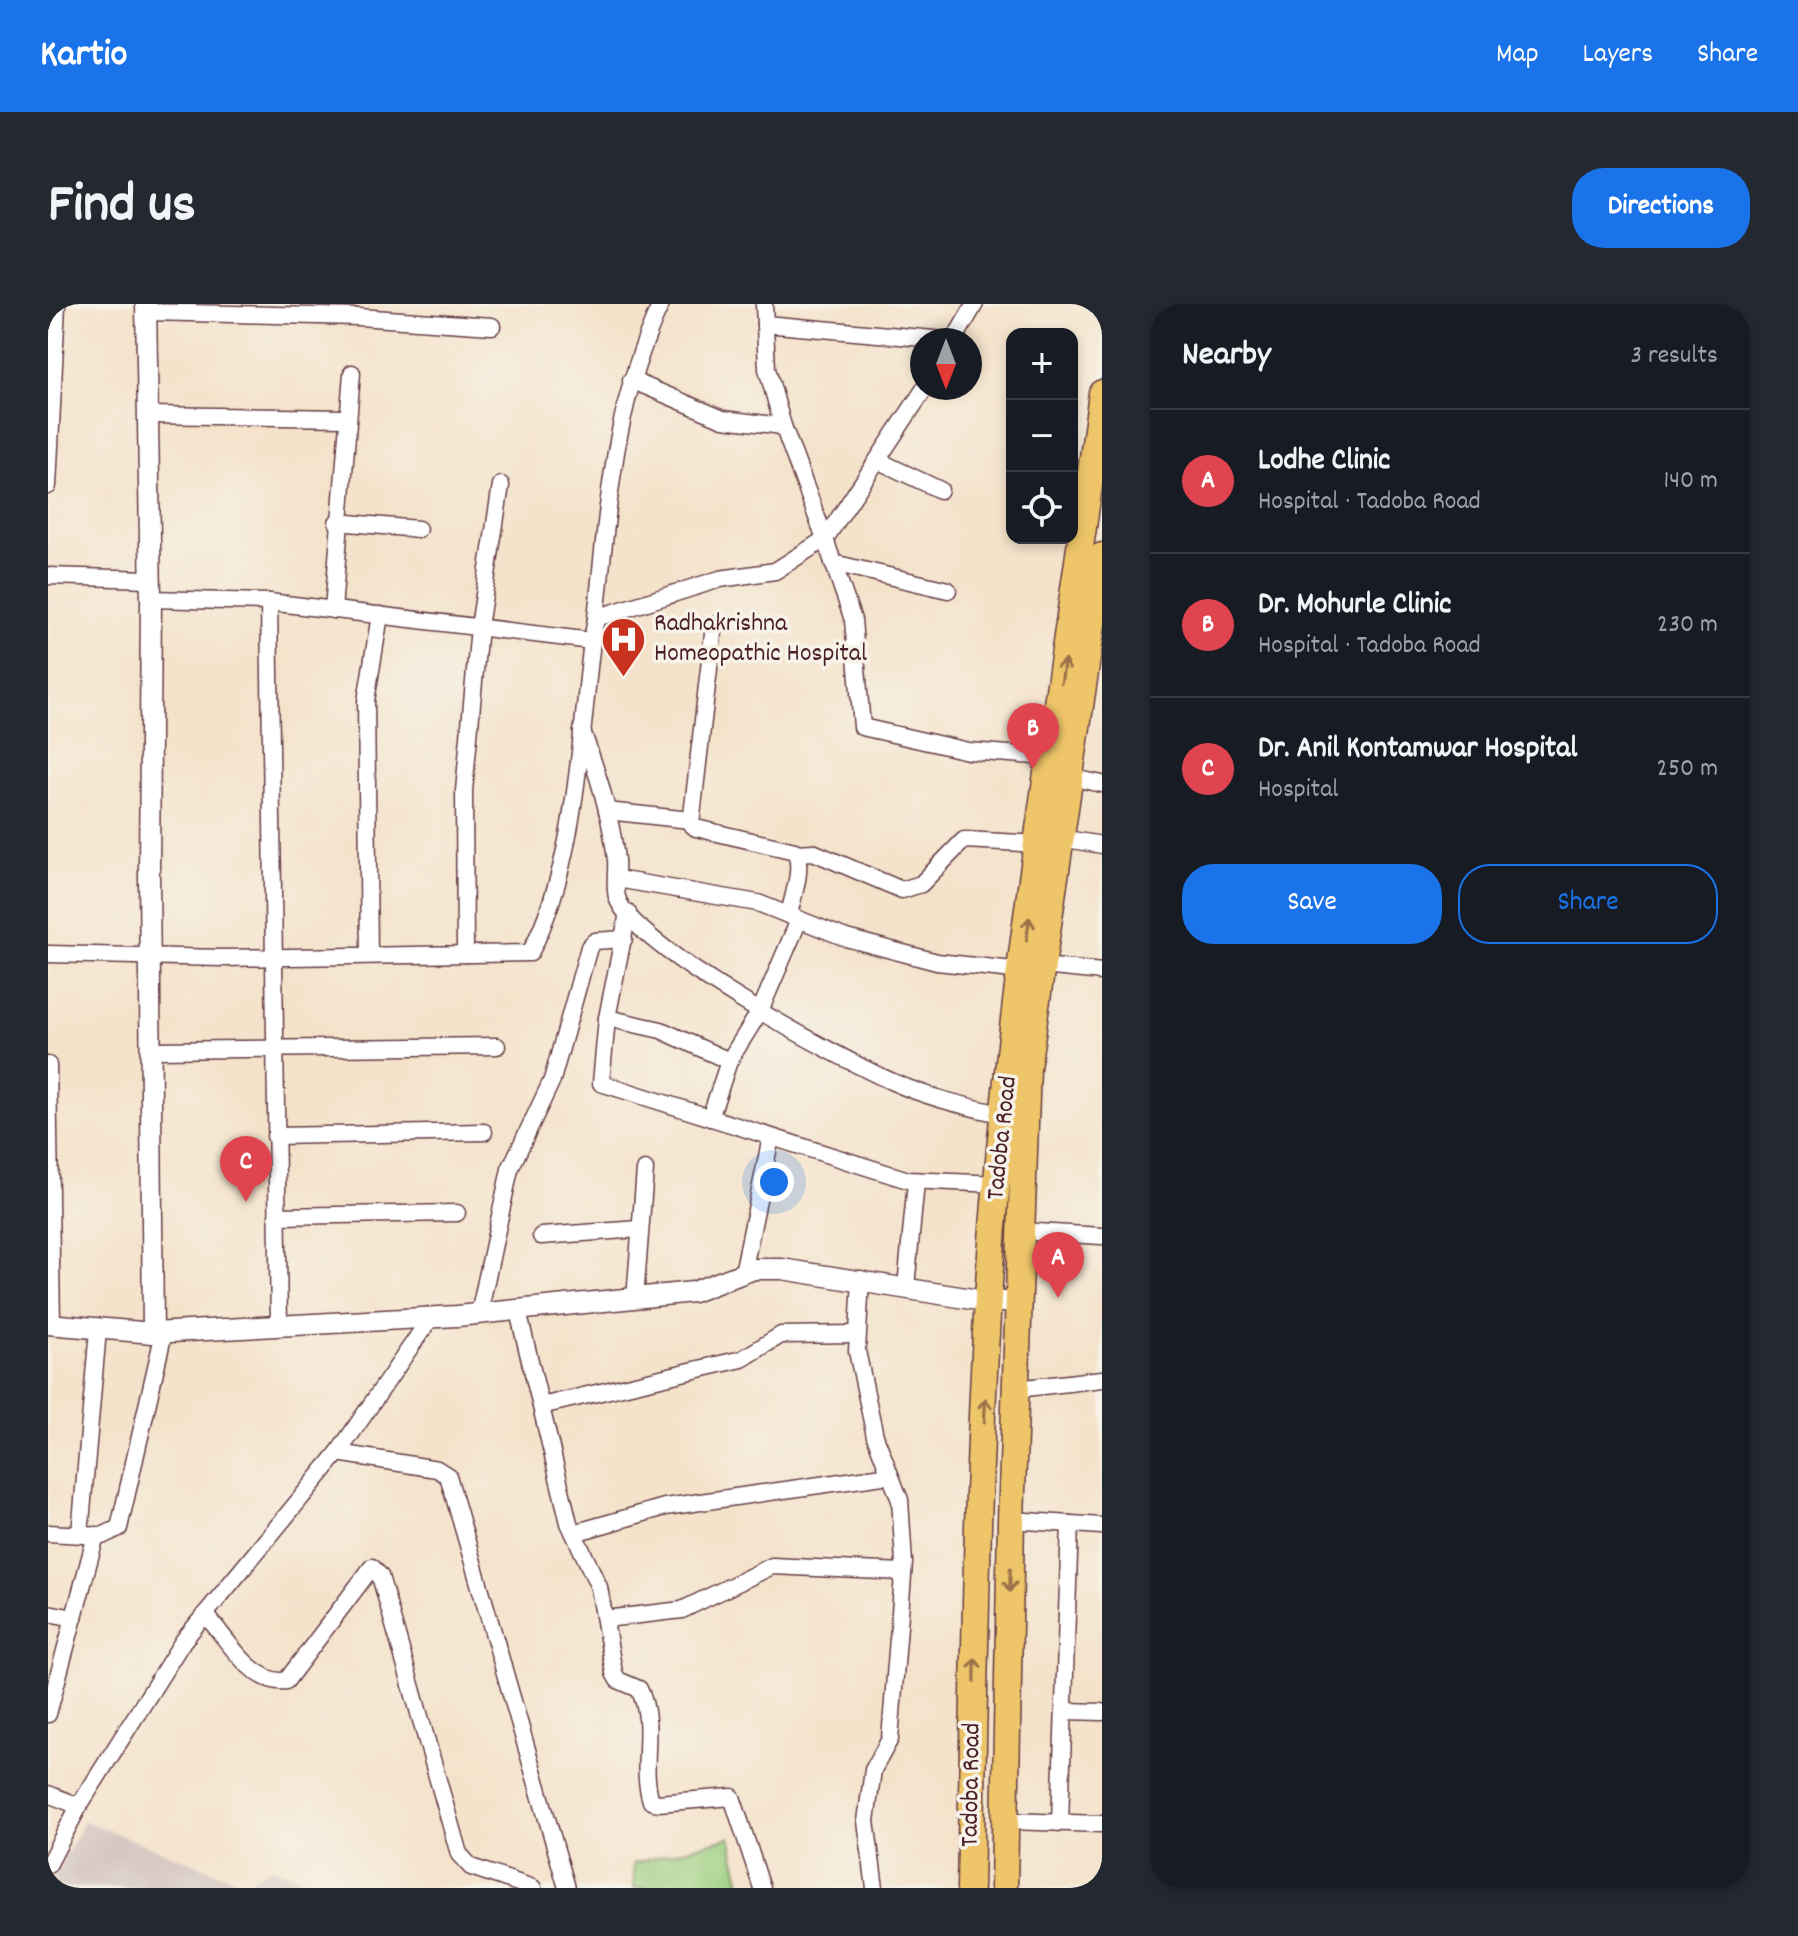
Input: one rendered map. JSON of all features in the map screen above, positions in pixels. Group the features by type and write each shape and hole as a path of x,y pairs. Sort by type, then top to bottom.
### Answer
{"main road":[{"name":"Tadoba Road","path":"1050,841 1050,757 1102,393"},
{"name":"Tadoba Road","path":"970,1888 979,1518 1004,1115 1050,841 1069,777 1093,674 1102,556"},
{"name":"Tadoba Road","path":"1004,1888 1019,1231 1030,967"}],"street":[{"path":"48,486 57,304"},
{"path":"48,954 150,958 530,953 549,918 562,870 611,485 638,352 661,304"},
{"path":"764,304 767,369 783,426 853,620 862,727 968,751 1050,757"},
{"path":"961,328 975,304"},
{"path":"48,1533 109,1535 119,1528 158,1332 150,958 146,308 359,310 492,326"},
{"path":"765,324 910,337"},
{"path":"333,610 337,522 352,373"},
{"path":"631,380 723,419 783,426"},
{"path":"596,618 720,579 775,571 825,539 917,400"},
{"path":"147,415 347,418"},
{"path":"879,461 940,490"},
{"path":"465,954 464,791 479,627 501,485"},
{"path":"337,522 418,529"},
{"path":"833,563 948,590"},
{"path":"48,576 592,641"},
{"path":"269,602 279,1325"},
{"path":"369,954 366,701 380,615"},
{"path":"714,625 690,820 696,828 797,853 813,852 902,890 921,884 964,840 1102,845"},
{"path":"582,730 600,777 617,879 617,898 628,913 682,961 760,1011 893,1082 947,1102 1004,1115"},
{"path":"1069,777 1102,784"},
{"path":"607,811 690,820"},
{"path":"710,1118 729,1061 760,1011 794,918 797,853"},
{"path":"617,879 744,900 846,938 937,962 1102,972"},
{"path":"628,913 607,1018 601,1083 916,1182 998,1184"},
{"path":"479,1314 510,1166 552,1080 589,947 595,941 624,939"},
{"path":"607,1018 661,1030 729,1061"},
{"path":"152,1050 497,1046"},
{"path":"48,1065 50,1325 158,1332 518,1311 693,1292 754,1269 782,1269 861,1279 991,1302 1018,1302"},
{"path":"275,1136 484,1132"},
{"path":"743,1273 771,1137"},
{"path":"635,1299 645,1170"},
{"path":"906,1287 916,1182"},
{"path":"277,1216 457,1213"},
{"path":"541,1236 640,1229"},
{"path":"1019,1231 1102,1236"},
{"path":"861,1279 857,1351 875,1436 900,1500 903,1572 890,1739 873,1770 866,1821 875,1888"},
{"path":"518,1311 574,1533 596,1576 616,1677 639,1689 648,1718 646,1768 651,1801 732,1797 762,1888"},
{"path":"48,1865 79,1806 178,1648 338,1453 431,1317"},
{"path":"48,1714 74,1618 88,1535 98,1330"},
{"path":"541,1406 742,1359 781,1335 857,1334"},
{"path":"1017,1389 1102,1379"},
{"path":"338,1453 437,1469 448,1476 567,1888"},
{"path":"574,1533 665,1507 890,1475"},
{"path":"1011,1520 1102,1526"},
{"path":"1060,1823 1070,1524"},
{"path":"605,1619 682,1610 772,1566 903,1572"},
{"path":"205,1614 260,1677 273,1682 286,1681 372,1567 380,1576 461,1858 471,1867 533,1888"},
{"path":"48,1613 74,1618"},
{"path":"1066,1711 1102,1712"},
{"path":"48,1794 79,1806"},
{"path":"1007,1821 1102,1824"}],"shaded area":[{"path":"84,1821 245,1883 271,1867 328,1888 48,1888"}],"green space":[{"path":"730,1837 742,1888 634,1888 633,1864"}],"place":[{"name":"Radhakrishna Homeopathic Hospital","path":"623,678"},
{"name":"Dr. Mohurle Clinic","path":"1033,769"},
{"name":"Dr. Anil Kontamwar Hospital","path":"246,1202"},
{"name":"Lodhe Clinic","path":"1058,1298"}]}
